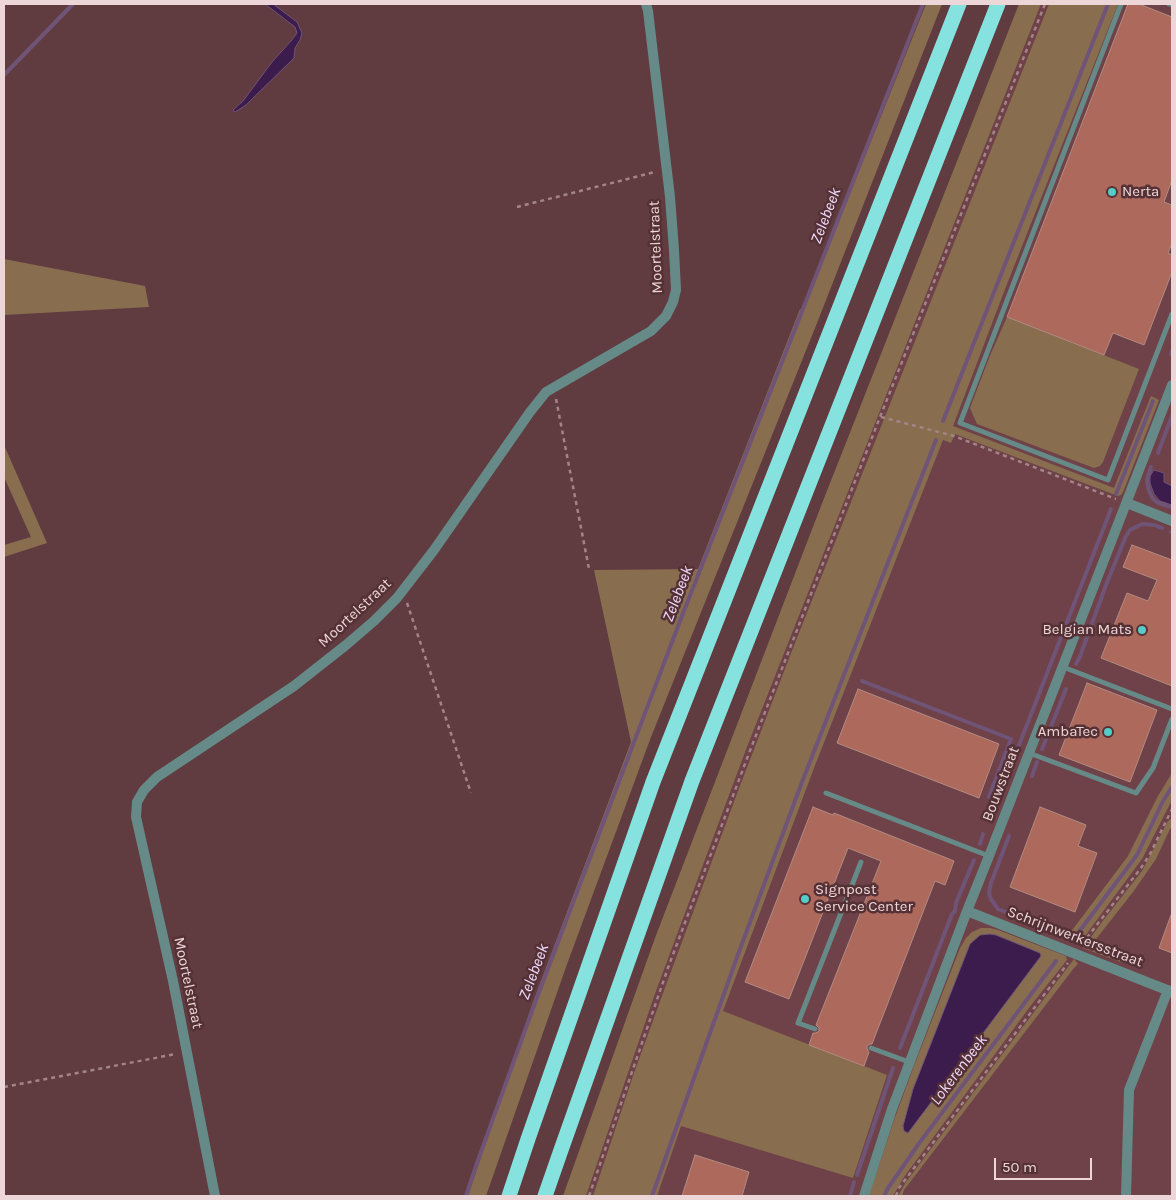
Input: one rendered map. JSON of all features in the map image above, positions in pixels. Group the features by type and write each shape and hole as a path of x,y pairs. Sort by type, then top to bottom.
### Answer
{"highway":[{"path":"510,1196 654,782 959,4"},
{"path":"545,1196 692,781 998,4"}],"street":[{"name":"Moortelstraat","path":"215,1196 173,981 136,817 137,802 144,790 157,777 294,686 380,615 397,598 434,550 546,392 651,331 666,316 673,302 676,290 670,197 646,4"},
{"name":"Bouwstraat","path":"864,1196 909,1062 1172,385"},
{"path":"1126,503 1172,521"},
{"name":"Schrijnwerkersstraat","path":"967,911 1170,991"},
{"path":"1126,1196 1129,1090 1170,991"}],"lane":[{"path":"1121,4 960,423 1108,480 1172,314"},
{"path":"1063,667 1172,709"},
{"path":"1029,753 1136,792 1153,768 1172,719"},
{"path":"826,794 989,856"},
{"path":"815,1029 798,1023 861,862"},
{"path":"871,1048 909,1062"}],"path":[{"path":"589,1196 672,956 880,417 1045,4"},
{"path":"517,207 666,169"},
{"path":"554,387 589,569"},
{"path":"880,417 954,436 1126,503"},
{"path":"403,590 471,794"},
{"path":"896,1196 899,1188 1141,868 1172,809"},
{"path":"4,1087 187,1051"}],"shaded area":[{"path":"265,4 273,4 297,22 302,33 295,48 294,58 246,105 235,112 233,110 243,101 272,62 297,33 295,27"},
{"path":"926,4 942,4 819,318 651,737 566,967 486,1196 468,1196 532,1005 631,742 594,570 698,569 800,309 803,311"},
{"path":"1019,4 1041,4 747,747 656,991 586,1196 563,1196 655,938 821,506"},
{"path":"1041,4 1172,4 1172,1196 586,1196 656,991 747,747"},
{"path":"1049,4 1118,4 953,426 1114,488 1151,396 1159,400 1123,492 1118,496 955,434 951,443 943,440 814,768 723,1011 887,1075 853,1178 681,1126 657,1196 593,1196 634,1073 738,791"},
{"path":"4,259 145,286 149,307 4,315"},
{"path":"1007,317 1139,369 1100,466 1094,468 977,424 970,408"},
{"path":"4,445 47,543 4,557 4,545 31,537 4,477"},
{"path":"1154,470 1164,473 1164,482 1172,486 1172,505 1160,501 1154,494 1150,483 1150,476"},
{"path":"1172,773 1172,800 1142,859 1082,940 1079,940 1070,933 1128,856 1158,796"},
{"path":"1171,819 1172,827 1156,859 1093,943 1128,960 1123,963 1083,948 1142,871 1168,821"},
{"path":"981,928 998,930 1066,956 1067,960 1032,1004 904,1177 893,1196 869,1196 893,1123 960,948 972,932"},
{"path":"990,934 1040,953 1041,956 908,1133 904,1131 903,1126 913,1089 970,944 980,935"},
{"path":"1074,959 1078,964 904,1190 902,1196 898,1196 906,1182"}],"building":[{"name":"Nerta","path":"1128,4 1139,4 1172,17 1172,180 1164,202 1172,205 1172,243 1168,253 1172,255 1172,272 1144,345 1113,333 1104,355 1007,317"},
{"name":"Belgian Mats","path":"1132,545 1172,560 1172,686 1101,658 1127,593 1148,601 1157,580 1123,567"},
{"name":"AmbaTec","path":"1087,683 1157,710 1130,782 1059,755"},
{"path":"858,689 999,744 979,798 837,743"},
{"path":"813,807 833,815 834,813 954,861 945,885 935,881 872,1044 867,1046 869,1052 864,1066 809,1045 813,1033 819,1031 816,1025 881,861 848,848 789,999 745,982"},
{"path":"1040,807 1086,825 1078,846 1097,853 1075,912 1010,887"},
{"path":"1172,915 1172,953 1159,948"},
{"path":"695,1155 749,1172 742,1196 682,1196"}],"waterway":[{"path":"4,75 73,4"},
{"name":"Zelebeek","path":"466,1196 536,1000 680,621 923,4"},
{"path":"943,421 1108,4"},
{"path":"1116,494 1153,401"},
{"path":"1158,453 1172,416"},
{"path":"652,1196 802,782 936,440"},
{"path":"1151,467 1147,480 1153,499 1158,503 1172,507"},
{"path":"993,812 1111,509"},
{"path":"1076,664 1126,536 1130,530 1142,524 1162,528"},
{"path":"862,681 1011,739 989,797"},
{"path":"1042,749 1066,689"},
{"path":"1032,776 1037,762"},
{"name":"Lokerenbeek","path":"1075,937 1137,855 1163,801 1172,787"},
{"path":"980,844 983,834"},
{"path":"1009,836 991,883 989,893 991,899 998,909 1043,927"},
{"path":"900,1048 974,860"},
{"name":"Lokerenbeek","path":"884,1196 920,1142 1056,961"},
{"path":"857,1175 893,1068"},
{"path":"850,1196 854,1182"}],"place":[{"name":"Nerta","path":"1112,192"},
{"name":"Belgian Mats","path":"1142,630"},
{"name":"AmbaTec","path":"1108,732"},
{"name":"Signpost Service Center","path":"805,899"}]}
